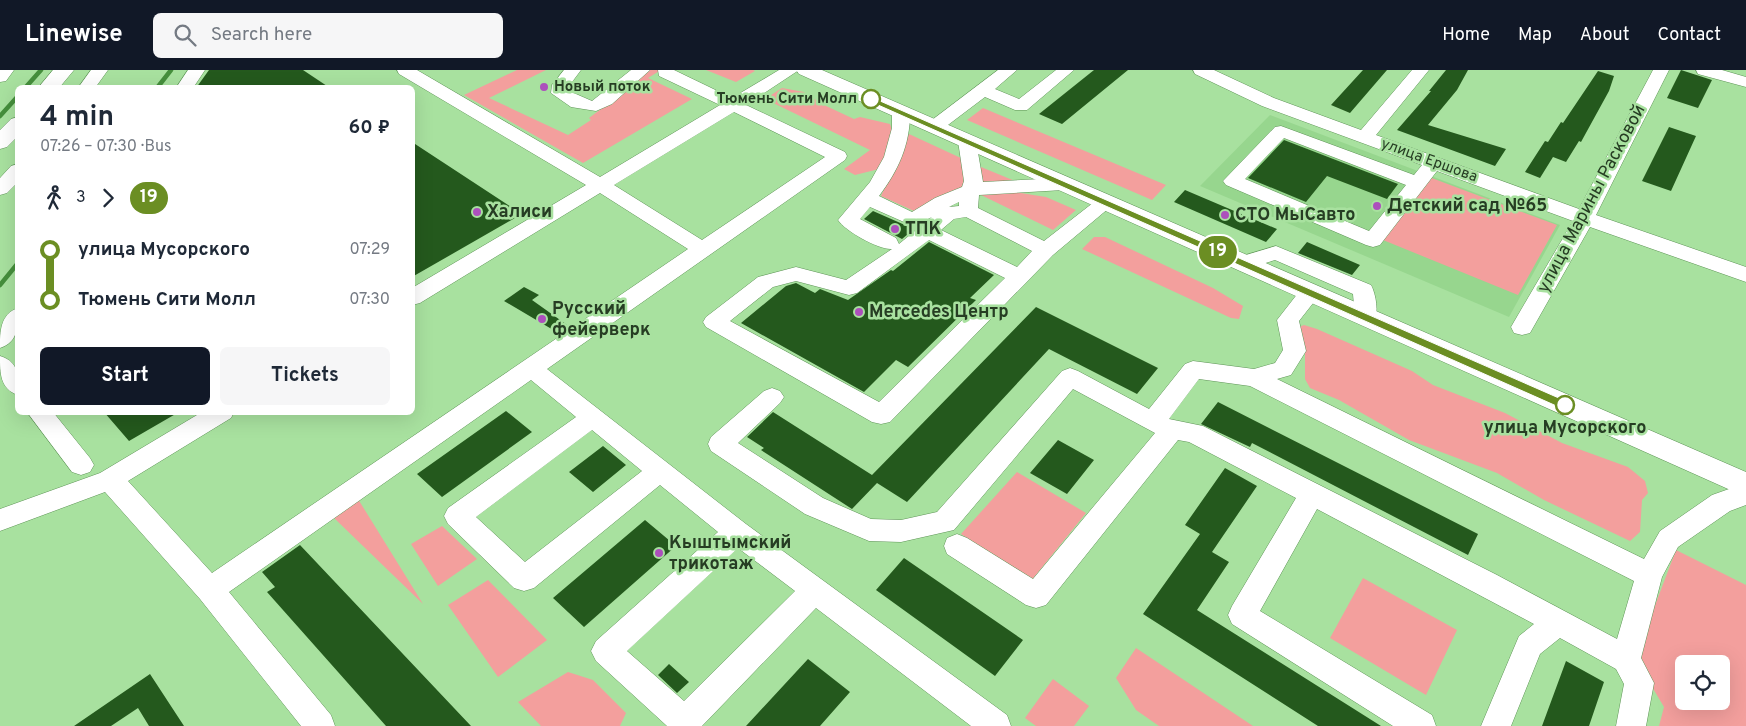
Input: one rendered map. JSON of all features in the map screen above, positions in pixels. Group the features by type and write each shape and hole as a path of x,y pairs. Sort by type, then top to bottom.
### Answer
{"main road":[{"path":"51,85 64,70"},
{"path":"806,70 1746,485"},
{"path":"0,143 15,126"}],"street":[{"path":"0,76 6,70"},
{"path":"88,85 100,70"},
{"path":"186,85 197,70"},
{"path":"405,70 600,185 704,250"},
{"path":"573,70 561,85 560,92 569,99 589,106 597,106 605,101 640,70"},
{"path":"415,296 790,70"},
{"path":"934,127 1009,70"},
{"path":"983,90 1022,106 1066,70"},
{"name":"улица Ершова","path":"1201,70 1261,99 1364,138 1584,218 1746,274"},
{"path":"1364,138 1421,70"},
{"name":"улица Марины Расковой","path":"1522,326 1584,218 1661,70"},
{"path":"1704,70 1746,82"},
{"path":"210,590 838,156 665,72"},
{"path":"889,243 848,220 869,200 897,149 903,128 901,112"},
{"path":"1416,183 1281,131 1232,181 1373,240 1433,163"},
{"path":"967,142 974,181 969,202"},
{"path":"0,189 15,173"},
{"path":"1063,184 1032,187 993,187 949,213 903,251 849,288 796,274 766,282 714,322 881,415 1046,250 1105,203"},
{"path":"869,200 913,220 941,201 969,202 1046,250"},
{"path":"926,231 1021,277"},
{"path":"1243,263 1276,253 1363,290 1366,317"},
{"path":"1254,378 1283,370 1296,351 1288,320 1310,293"},
{"path":"0,340 15,320"},
{"path":"0,364 15,382"},
{"path":"532,369 737,532 996,726"},
{"path":"957,546 1036,596 1163,426 1192,370 1254,378 1649,575"},
{"path":"772,397 720,444 814,506 869,530 901,531 945,522 1070,377 1163,426 1194,434 1487,584 1626,659 1639,683 1631,726"},
{"path":"41,415 81,465"},
{"path":"0,520 109,480 217,415"},
{"path":"593,417 457,516 524,579 661,470"},
{"path":"109,480 124,493 210,590 320,726"},
{"path":"1312,494 1242,614 1421,726"},
{"path":"1626,659 1649,575 1669,539 1721,503 1746,494"},
{"path":"737,532 606,651 685,722 815,590"},
{"path":"1496,726 1529,645 1557,623"}],"shaded area":[{"path":"517,70 546,70 489,98 568,135 591,120 589,118 650,70 661,70 648,78 692,99 583,163 464,95"},
{"path":"706,70 753,70 755,71 736,82"},
{"path":"782,88 804,92 824,105 854,119 860,117 890,124 895,140 879,169 855,175 844,169 870,150 765,99"},
{"path":"983,108 1166,185 1152,200 967,120"},
{"name":"Детский сад №65","path":"1270,115 1560,225 1509,317 1200,186"},
{"path":"909,134 963,159 964,187 914,211 881,196"},
{"path":"981,167 1020,183 981,183"},
{"path":"1429,177 1557,225 1518,295 1383,240"},
{"path":"1014,192 1046,197 1076,210 1053,230 979,194"},
{"path":"1094,237 1105,237 1213,288 1243,306 1239,319 1231,318 1082,249"},
{"path":"1304,325 1412,371 1433,385 1505,413 1562,443 1628,467 1645,481 1648,493 1642,500 1640,532 1630,541 1544,500 1497,473 1409,440 1339,400 1310,388 1305,379 1305,353 1299,327"},
{"path":"1017,472 1086,513 1031,581 961,534"},
{"path":"358,499 423,604 333,517"},
{"path":"442,526 477,559 438,586 411,544"},
{"path":"1676,550 1746,585 1746,726 1659,726 1664,707 1635,658"},
{"path":"1363,578 1457,630 1426,695 1330,638"},
{"path":"488,580 547,640 498,677 448,605"},
{"path":"1136,648 1253,726 1159,726 1136,710 1116,678"},
{"path":"568,672 593,680 626,713 620,726 541,726 518,702"},
{"path":"1053,679 1089,706 1074,726 1036,726 1025,718"}],"building":[{"path":"209,70 303,70 326,85 198,85"},
{"path":"1094,70 1128,70 1062,124 1039,114"},
{"path":"1363,70 1387,70 1350,113 1331,105"},
{"path":"1446,70 1468,70 1457,90 1428,125 1506,149 1495,166 1397,130 1431,91 1429,91"},
{"path":"1681,70 1712,80 1698,108 1667,98"},
{"path":"1598,71 1614,76 1609,91 1581,142 1579,141 1566,162 1553,157 1540,178 1525,172 1545,141 1548,142 1561,122 1563,123"},
{"path":"1669,127 1696,136 1671,191 1642,181"},
{"path":"1284,140 1398,184 1387,199 1327,176 1306,202 1248,178"},
{"path":"415,144 522,214 415,275"},
{"name":"СТО МыСавто","path":"1185,190 1277,229 1266,242 1174,202"},
{"path":"873,211 914,229 902,239 864,219"},
{"name":"Mercedes Центр","path":"929,242 994,275 970,298 976,300 908,367 896,360 864,392 741,323 786,286 796,283 815,293 820,289 848,300 891,270 893,271"},
{"path":"1307,242 1360,265 1352,275 1298,253"},
{"path":"524,287 539,295 532,300 570,327 560,334 504,301"},
{"path":"1036,307 1158,368 1137,394 1049,349 907,502 877,483 852,509 761,450 764,448 747,437 773,412 872,475"},
{"path":"1218,402 1478,534 1468,555 1252,443 1250,447 1201,424"},
{"path":"506,411 532,432 442,497 417,474"},
{"path":"107,415 174,415 129,441"},
{"path":"1058,440 1094,460 1067,494 1030,473"},
{"path":"603,446 626,465 593,492 569,472"},
{"path":"1225,468 1257,486 1212,552 1229,562 1197,610 1381,726 1318,726 1143,614 1200,534 1185,525"},
{"path":"645,520 676,546 584,627 553,598"},
{"path":"300,545 471,726 386,726 267,592 275,587 262,572"},
{"path":"904,558 1023,640 995,676 876,590"},
{"path":"808,659 850,692 820,726 746,726"},
{"path":"1566,661 1604,682 1589,726 1542,726"},
{"path":"669,664 689,682 677,693 658,675"},
{"path":"150,674 184,726 149,726 138,708 111,726 74,726"}],"waterway":[{"path":"28,85 41,70"},
{"path":"159,85 171,70"},
{"path":"0,116 15,99"},
{"path":"0,285 15,267"}],"bus line":[{"name":"19","path":"871,99 1565,405"}],"place":[{"name":"Новый поток","path":"544,87"},
{"name":"Тюмень Сити Молл","path":"871,99"},
{"name":"Детский сад №65","path":"1377,206"},
{"name":"Халиси","path":"477,212"},
{"name":"СТО МыСавто","path":"1225,215"},
{"name":"ТПК","path":"895,229"},
{"name":"Mercedes Центр","path":"859,312"},
{"name":"Русский фейерверк","path":"542,319"},
{"name":"улица Мусорского","path":"1565,405"},
{"name":"Кыштымский трикотаж","path":"659,553"}]}
